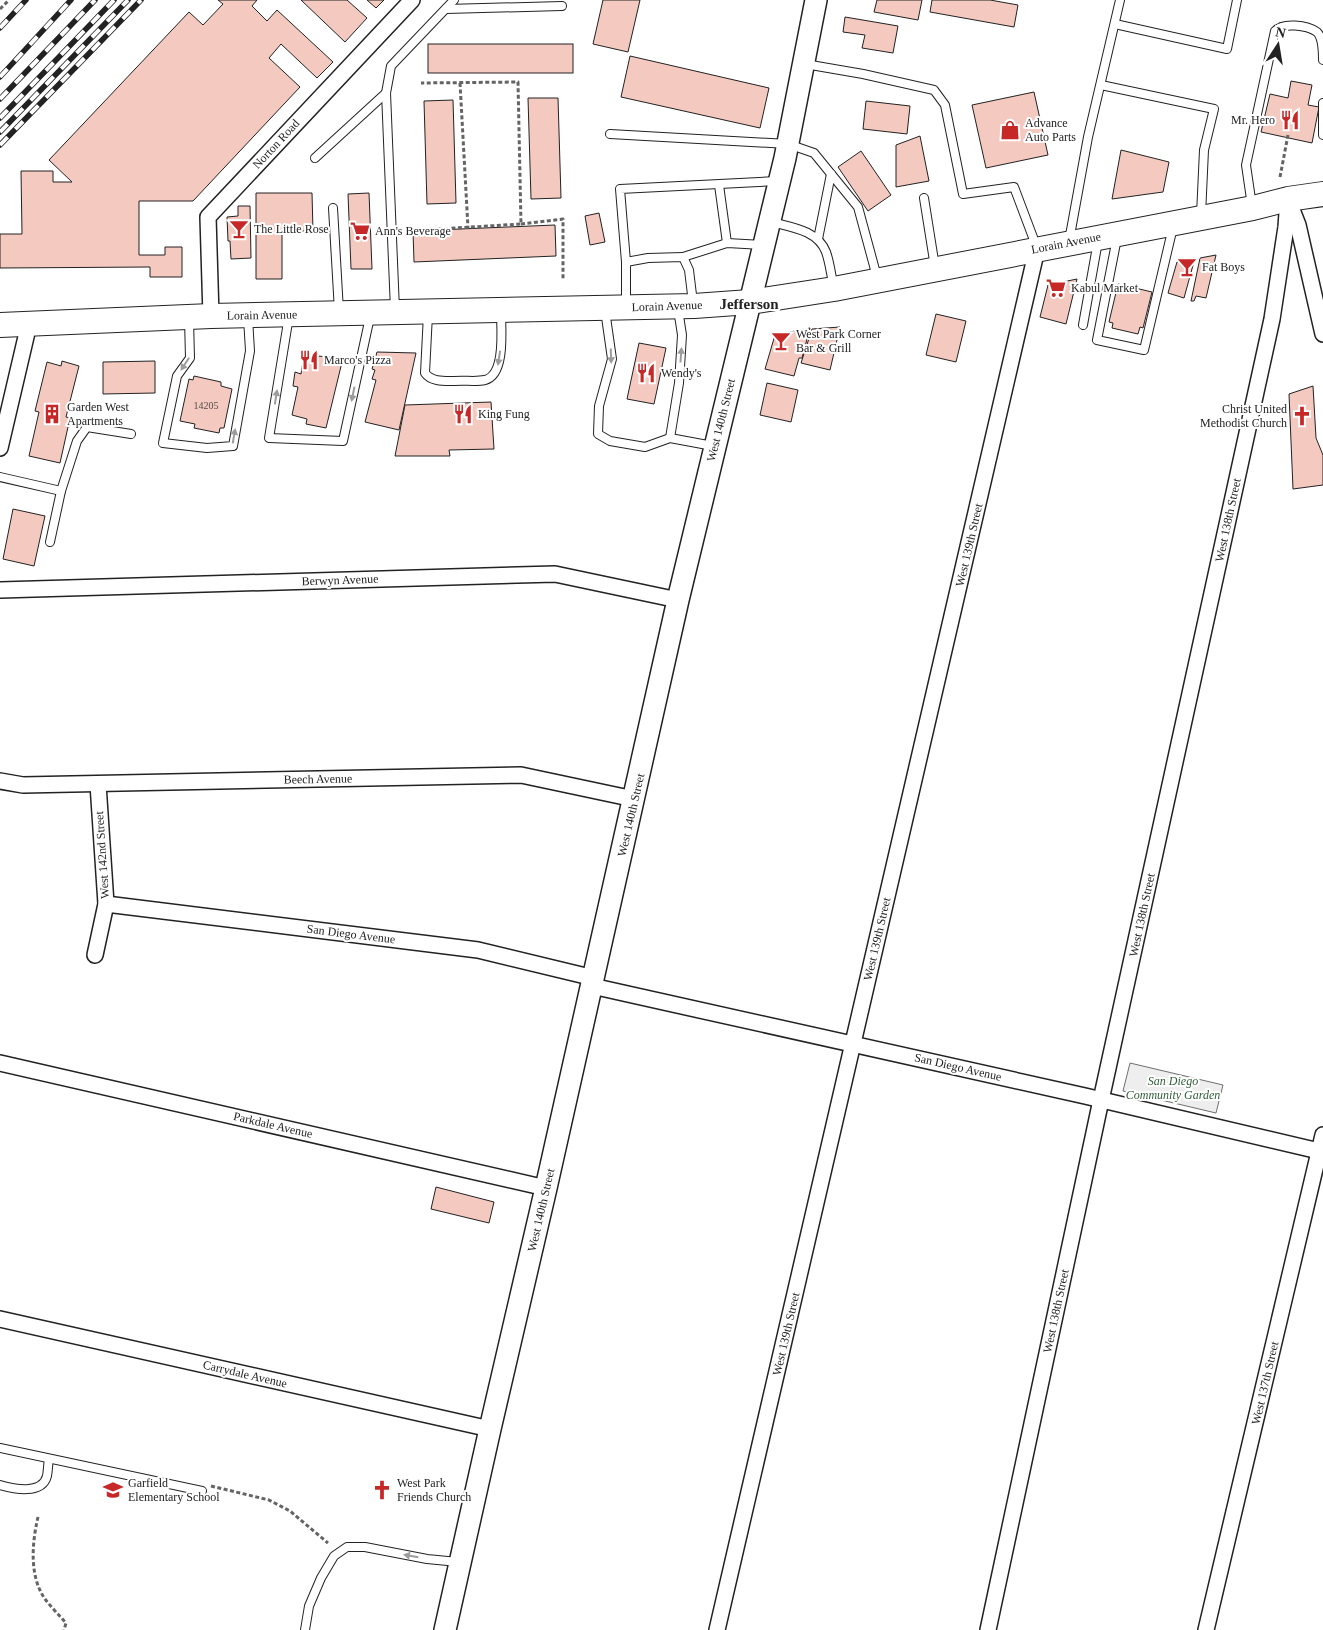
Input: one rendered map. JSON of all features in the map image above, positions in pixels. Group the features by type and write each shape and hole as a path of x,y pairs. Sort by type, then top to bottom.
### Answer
{"main road":[{"name":"Lorain Avenue","path":"0,325 200,316 616,308 750,302 834,289 1253,208 1288,199 1323,194"}],"street":[{"name":"Norton Road","path":"200,316 208,217 412,0"},
{"name":"West 140th Street","path":"445,1630 678,600 788,144 816,0"},
{"path":"1288,199 1298,225 1323,334"},
{"name":"West 138th Street","path":"988,1630 1101,1100 1272,319 1286,227 1288,199"},
{"name":"West 139th Street","path":"717,1630 1037,249"},
{"path":"0,448 29,324"},
{"name":"Berwyn Avenue","path":"0,590 555,574 678,600"},
{"name":"Beech Avenue","path":"0,781 23,785 521,775 634,799"},
{"name":"West 142nd Street","path":"95,955 106,904 98,784"},
{"name":"San Diego Avenue","path":"106,904 478,950 593,982 1321,1152"},
{"name":"Parkdale Avenue","path":"1,1066 546,1188"},
{"name":"West 137th Street","path":"1206,1630 1321,1152 1323,1135"},
{"name":"Carrydale Avenue","path":"0,1318 490,1429"}],"lane":[{"path":"396,312 386,92 391,66 454,0"},
{"path":"1069,243 1088,137 1120,0"},
{"path":"1115,24 1226,49 1237,0"},
{"path":"446,8 562,6"},
{"path":"1253,208 1246,166 1274,31 1287,24 1317,32 1322,42 1323,60"},
{"path":"804,64 863,74 934,90 945,105 963,194 1014,187 1037,249"},
{"path":"1101,85 1214,109 1204,150 1201,218"},
{"path":"315,158 386,92"},
{"path":"1323,103 1323,130"},
{"path":"610,134 788,144 814,153 858,207 878,280"},
{"path":"818,239 831,174"},
{"path":"714,446 670,438 645,447 610,442 598,434 599,406 612,359 616,308 626,262 620,189 719,185 779,180"},
{"path":"719,185 727,243"},
{"path":"924,198 936,268"},
{"path":"334,208 339,313"},
{"path":"769,222 800,229 818,239 826,250 834,289"},
{"path":"1109,235 1097,340 1144,350 1174,222"},
{"path":"1083,326 1109,235"},
{"path":"626,262 648,258 683,257 727,243 763,245"},
{"path":"670,438 679,383 689,270 683,257"},
{"path":"428,311 425,374 435,380 450,381 487,380 492,376 500,360 501,310"},
{"path":"290,314 269,438 343,441 371,312"},
{"path":"200,316 190,358 177,376 163,443 207,448 233,446 250,351 248,315"},
{"path":"50,542 61,491 77,441 86,427 131,434"},
{"path":"0,477 61,491"},
{"path":"0,1448 202,1491"},
{"path":"0,1486 30,1489 40,1486 47,1477 48,1459"},
{"path":"305,1630 309,1606 321,1578 334,1556 347,1547 365,1547 460,1562"}],"path":[{"path":"0,9 9,0"},
{"path":"421,84 518,82 521,224"},
{"path":"460,83 468,228"},
{"path":"1280,177 1288,134"},
{"path":"406,231 521,224 563,219 563,279"},
{"path":"202,1491 208,1486 269,1500 290,1511 328,1543"},
{"path":"38,1518 34,1537 33,1558 38,1582 44,1598 66,1623 64,1630"}],"green space":[{"name":"San Diego Community Garden","path":"1130,1063 1223,1085 1216,1113 1123,1091"}],"building":[{"path":"218,0 257,0 252,6 267,21 277,10 333,62 317,78 281,44 269,58 300,87 193,201 139,201 139,255 165,255 165,247 182,247 182,277 150,277 150,267 0,268 0,234 22,234 21,171 53,171 53,182 72,182 49,160 189,12 203,25 223,4"},
{"path":"301,0 347,0 367,18 345,42"},
{"path":"367,0 384,0 376,8"},
{"path":"603,0 640,0 628,52 593,44"},
{"path":"877,0 922,0 918,20 874,12"},
{"path":"932,0 990,0 1018,5 1014,27 930,12"},
{"path":"845,17 898,26 893,53 862,48 865,35 843,32"},
{"path":"428,44 573,44 573,73 428,73"},
{"path":"630,56 769,88 760,128 621,97"},
{"name":"Mr. Hero","path":"1291,81 1312,85 1308,105 1319,107 1312,143 1261,132 1270,94 1288,98"},
{"name":"Advance Auto Parts","path":"1034,92 1048,155 986,168 972,105"},
{"path":"528,98 558,98 561,198 531,199"},
{"path":"453,100 456,203 427,204 424,101"},
{"path":"866,101 910,106 907,134 863,129"},
{"path":"920,136 929,181 896,187 896,145"},
{"path":"1121,150 1169,162 1163,192 1112,199"},
{"path":"861,151 891,195 868,211 838,167"},
{"path":"256,193 312,193 313,231 282,231 282,279 256,279"},
{"name":"Ann's Beverage","path":"369,193 372,269 351,269 348,194"},
{"name":"The Little Rose","path":"238,206 250,206 251,258 231,259 227,217 238,216"},
{"path":"599,213 605,242 590,245 585,216"},
{"path":"555,225 556,256 414,262 413,231"},
{"path":"1216,255 1206,298 1196,296 1194,301 1191,301 1200,258"},
{"path":"1195,258 1184,298 1168,293 1177,262"},
{"path":"1077,279 1066,324 1040,317 1048,285"},
{"path":"1118,284 1152,292 1143,328 1140,327 1138,334 1112,328 1113,323 1109,322"},
{"path":"936,314 966,321 956,362 926,355"},
{"path":"840,327 830,370 801,363 812,329"},
{"path":"810,328 802,358 799,358 794,376 765,369 775,335"},
{"name":"Wendy's","path":"639,343 666,348 654,404 627,399"},
{"path":"377,352 416,353 399,430 365,422 376,380 372,379 375,370 372,369"},
{"path":"304,355 343,358 326,428 306,424 307,419 292,415 298,387 293,386 295,372 301,374"},
{"name":"Garden West Apartments","path":"62,361 79,366 66,417 70,418 60,463 29,456 39,412 35,411 47,362 61,366"},
{"name":"Garden West Apartments","path":"155,361 155,393 103,394 103,362"},
{"path":"194,376 221,382 221,386 232,389 224,428 220,428 219,433 194,428 195,424 180,421 189,379 193,380"},
{"path":"767,383 798,390 791,422 760,415"},
{"name":"Christ United Methodist Church","path":"1313,386 1316,438 1323,455 1323,485 1293,489 1289,394"},
{"path":"491,402 494,449 449,450 450,456 395,456 405,405"},
{"path":"13,509 45,516 34,566 3,559"},
{"path":"436,1187 494,1202 489,1223 431,1209"}],"railway":[{"path":"0,28 26,0"},
{"path":"0,77 71,0"},
{"path":"0,99 95,0"},
{"path":"0,118 114,0"},
{"path":"0,132 128,0"},
{"path":"0,145 141,0"}],"place":[{"name":"Mr. Hero","path":"1290,120"},
{"name":"Advance Auto Parts","path":"1010,130"},
{"name":"The Little Rose","path":"239,229"},
{"name":"Ann's Beverage","path":"360,231"},
{"name":"Fat Boys","path":"1187,267"},
{"name":"Kabul Market","path":"1056,288"},
{"name":"West Park Corner Bar & Grill","path":"781,341"},
{"name":"Marco's Pizza","path":"309,360"},
{"name":"Wendy's","path":"646,373"},
{"name":"Garden West Apartments","path":"52,414"},
{"name":"King Fung","path":"463,414"},
{"name":"Christ United Methodist Church","path":"1302,416"},
{"name":"Garfield Elementary School","path":"113,1490"},
{"name":"West Park Friends Church","path":"382,1490"}],"district":[{"name":"Jefferson","path":"749,304"}]}
